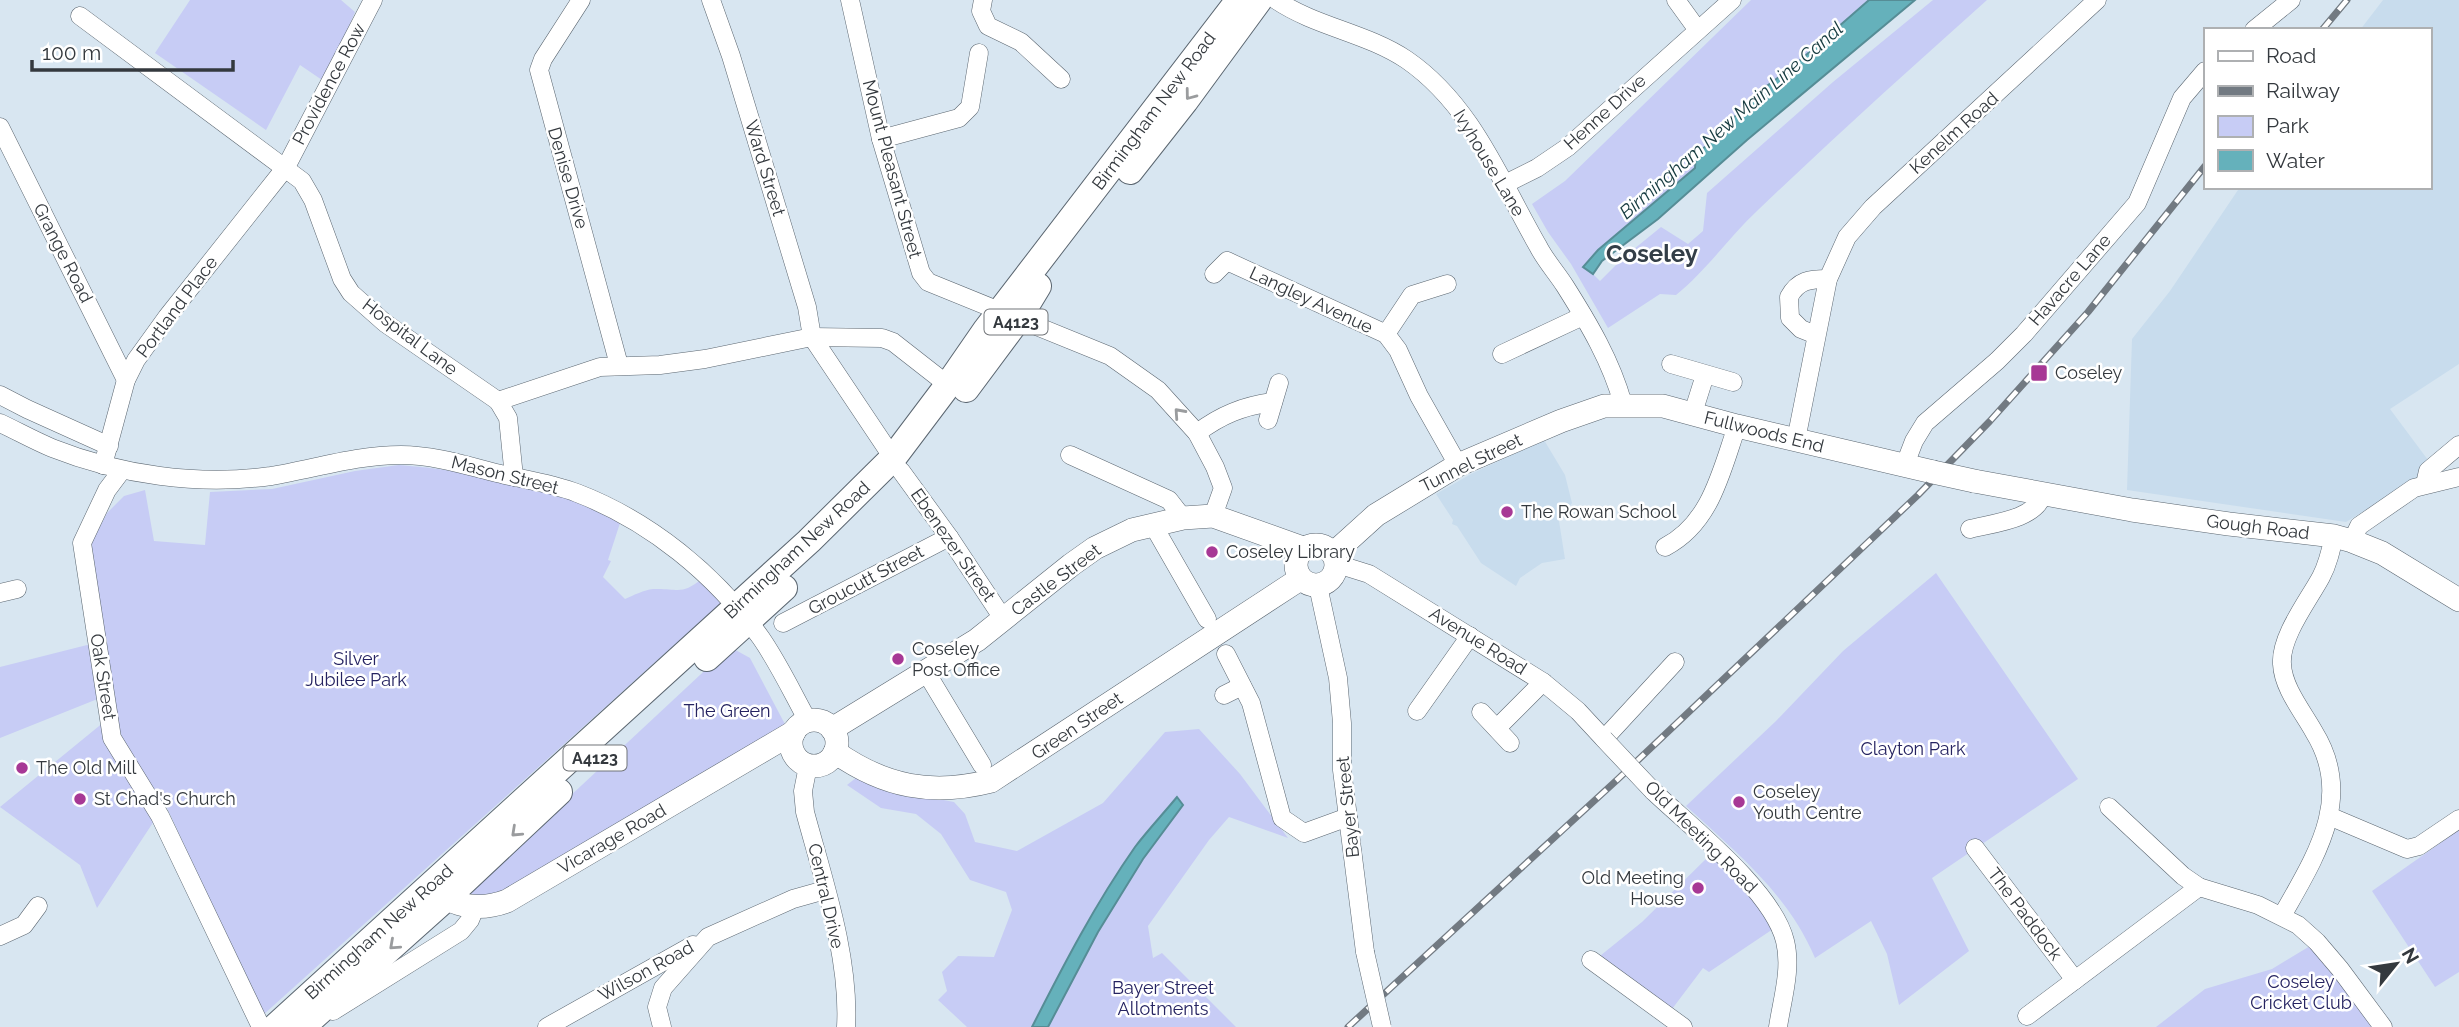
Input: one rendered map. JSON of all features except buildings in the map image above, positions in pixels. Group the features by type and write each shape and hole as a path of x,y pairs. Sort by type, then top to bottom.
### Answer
{"highway":[{"name":"Birmingham New Road","path":"897,465 948,385 1010,314 1239,0"},
{"name":"Birmingham New Road","path":"304,1027 438,892 741,615 809,541 897,465 962,396 1010,314 1034,291 1185,101 1259,0"},
{"name":"Birmingham New Road","path":"275,1027 438,892"}],"main road":[{"name":"Fullwoods End","path":"1623,404 1663,407 1693,413 1904,467"},
{"name":"Tunnel Street","path":"1309,582 1331,580 1336,559 1376,515 1458,466 1561,421 1604,405 1623,404"},
{"name":"Gough Road","path":"1904,467 2043,495 2229,524 2343,538 2382,553 2459,600"},
{"name":"Castle Street","path":"832,729 926,672 1004,620 1095,548 1132,530 1183,518 1213,516 1303,548"},
{"path":"1309,582 1296,561 1303,548 1315,544 1324,545 1336,559"},
{"name":"Green Street","path":"835,752 878,778 920,788 962,788 991,781 1309,582"},
{"path":"822,722 832,729 837,740 835,752 825,764 803,763 792,749 801,727 822,722"},
{"name":"Vicarage Road","path":"438,892 475,908 488,908 507,901 801,727"},
{"name":"Vicarage Road","path":"745,759 767,755 803,763"}],"street":[{"name":"Providence Row","path":"286,167 373,0"},
{"name":"Denise Drive","path":"580,0 543,59 539,70 618,365"},
{"name":"Ward Street","path":"711,0 731,56 807,307 812,337"},
{"name":"Mount Pleasant Street","path":"850,0 881,139 921,273 928,282 1110,356 1158,390 1197,433 1215,467 1223,488 1213,516"},
{"path":"983,0 981,11 988,26 1021,43 1061,79"},
{"name":"Ivyhouse Lane","path":"1276,0 1309,18 1394,53 1423,72 1449,98 1470,123 1539,248 1601,344 1623,404"},
{"path":"1676,0 1697,29"},
{"name":"Henne Drive","path":"1505,184 1568,148 1732,0"},
{"name":"Kenelm Road","path":"1796,440 1828,279 1847,237 1873,207 2097,0"},
{"path":"2256,28 2291,0"},
{"name":"Hospital Lane","path":"79,16 302,181 313,200 342,279 351,292 385,323 498,401"},
{"path":"881,139 959,118 970,107 979,53"},
{"name":"Havacre Lane","path":"1904,467 1914,441 1925,423 1990,368 2024,334 2137,202 2177,106 2204,72"},
{"name":"Grange Road","path":"0,127 126,380"},
{"name":"Portland Place","path":"103,466 126,380 136,359 286,167"},
{"name":"Langley Avenue","path":"1214,275 1227,261 1386,334 1398,350 1419,396 1458,466"},
{"path":"1816,335 1801,329 1790,318 1789,297 1799,284 1814,279 1828,279"},
{"path":"1386,334 1412,295 1443,289"},
{"path":"1502,354 1583,316"},
{"path":"514,477 508,418 498,401 600,367 660,365 705,359 812,337 882,338 893,342 948,385"},
{"name":"Ebenezer Street","path":"812,337 1004,620"},
{"path":"1671,364 1733,382"},
{"path":"1693,413 1704,375"},
{"path":"1197,433 1214,420 1234,411 1271,411 1279,383"},
{"path":"0,395 109,446"},
{"name":"Mason Street","path":"0,423 51,448 103,466 141,474 218,480 270,476 354,459 402,455 443,460 576,493 649,528 685,557 741,615 762,639 801,727"},
{"path":"1665,547 1697,522 1711,502 1737,426"},
{"path":"2425,484 2428,471 2459,445"},
{"path":"1069,455 1169,500 1183,518"},
{"name":"Oak Street","path":"122,470 107,490 82,543 112,738 160,816 261,1027"},
{"path":"2282,916 2317,853 2329,816 2330,769 2326,754 2287,685 2281,663 2287,640 2343,538 2414,488 2459,477"},
{"path":"1969,529 2025,514 2040,503 2043,495"},
{"path":"1153,525 1208,619"},
{"name":"Groucutt Street","path":"783,623 949,537"},
{"name":"Avenue Road","path":"1336,559 1368,573 1543,682 1578,711 1604,739"},
{"name":"Bayer Street","path":"1309,582 1338,678 1342,770 1364,952 1382,1027"},
{"path":"1417,711 1470,636"},
{"path":"1226,654 1251,703 1282,818 1304,832 1348,817"},
{"path":"1604,739 1675,662"},
{"path":"926,672 982,765"},
{"path":"1497,728 1543,682"},
{"path":"1224,695 1242,686"},
{"path":"1481,712 1510,743"},
{"name":"Old Meeting Road","path":"1604,739 1653,791 1759,894 1775,919 1785,939 1787,961 1778,1027"},
{"name":"Central Drive","path":"803,763 805,812 825,890 848,1002 846,1027"},
{"path":"2120,811 2183,876 2199,887 2258,905 2298,925 2340,969 2383,1027"},
{"path":"2329,816 2407,849 2419,846 2459,819"},
{"name":"The Paddock","path":"1975,849 2075,980"},
{"path":"2027,1016 2199,887"},
{"name":"Wilson Road","path":"547,1027 708,937 793,899 825,890"},
{"path":"0,936 24,925 38,906"},
{"path":"304,1027 461,931 475,908"},
{"path":"662,1027 657,1007 663,988 708,937"},
{"path":"1591,960 1683,1027"}],"shaded area":[{"path":"2383,0 2459,0 2459,364 2390,409 2428,460 2421,476 2346,522 2127,490 2132,339 2170,291 2239,189 2431,189 2431,28 2362,28"},
{"name":"The Rowan School","path":"1544,440 1565,475 1572,503 1559,521 1565,559 1542,563 1520,578 1516,586 1481,563 1457,526 1452,524 1453,520 1436,494 1471,474"}],"green space":[{"path":"190,0 341,0 355,12 325,82 300,65 266,130 155,53"},
{"path":"1751,0 1869,0 1790,69 1756,94 1706,146 1696,152 1695,168 1598,250 1588,269 1600,281 1661,227 1688,244 1703,231 1707,193 1833,82 1933,0 1987,0 1786,183 1676,295 1660,294 1608,328 1532,204 1565,181"},
{"name":"Silver Jubilee Park","path":"399,465 455,471 513,482 569,499 620,523 608,560 611,561 603,577 625,599 650,590 684,589 703,578 722,602 263,1015 167,808 121,740 90,546 107,513 124,496 145,490 154,541 205,545 210,492 272,489 355,471"},
{"name":"Clayton Park","path":"1936,573 2078,779 1932,878 1969,951 1899,1005 1887,954 1871,921 1815,958 1804,935 1776,894 1742,857 1686,806 1776,721 1843,651"},
{"path":"91,644 100,698 0,738 0,667"},
{"name":"The Green","path":"730,647 750,658 787,728 494,899 465,894"},
{"path":"104,722 154,821 97,908 80,865 0,807"},
{"name":"Bayer Street Allotments","path":"1199,729 1240,774 1288,838 1229,817 1209,840 1148,926 1153,958 1162,953 1236,1027 967,1027 938,1000 947,991 942,972 958,956 994,957 1012,910 1006,892 970,880 941,834 916,814 881,808 847,785 857,777 880,788 954,802 965,814 975,842 1017,851 1103,803 1165,732"},
{"path":"2459,830 2459,972 2435,987 2372,891"},
{"path":"1711,854 1754,898 1776,927 1709,972 1703,968 1669,1013 1600,956 1642,922"},
{"name":"Coseley Cricket Club","path":"2310,946 2379,1027 2156,1027 2205,989 2272,969"}],"water":[{"path":"1869,0 1915,0 1747,140 1658,219 1602,261 1593,274 1583,267 1598,250 1695,168 1696,152 1707,146 1756,94 1790,69"},
{"path":"1177,797 1183,805 1143,859 1098,932 1048,1027 1032,1027 1106,891 1135,847"}],"railway":[{"path":"2324,28 2347,0"},
{"path":"1348,1027 1618,779 1918,495 1990,421 2088,312 2204,167"}],"place":[{"name":"Coseley","path":"2039,373"},
{"name":"The Rowan School","path":"1507,512"},
{"name":"Coseley Library","path":"1212,552"},
{"name":"Coseley Post Office","path":"898,659"},
{"name":"The Old Mill","path":"22,768"},
{"name":"St Chad's Church","path":"80,799"},
{"name":"Coseley Youth Centre","path":"1739,802"},
{"name":"Old Meeting House","path":"1698,888"}],"district":[{"name":"Coseley","path":"1652,254"}],"water label":[{"name":"Birmingham New Main Line Canal","path":"1731,120"}]}
